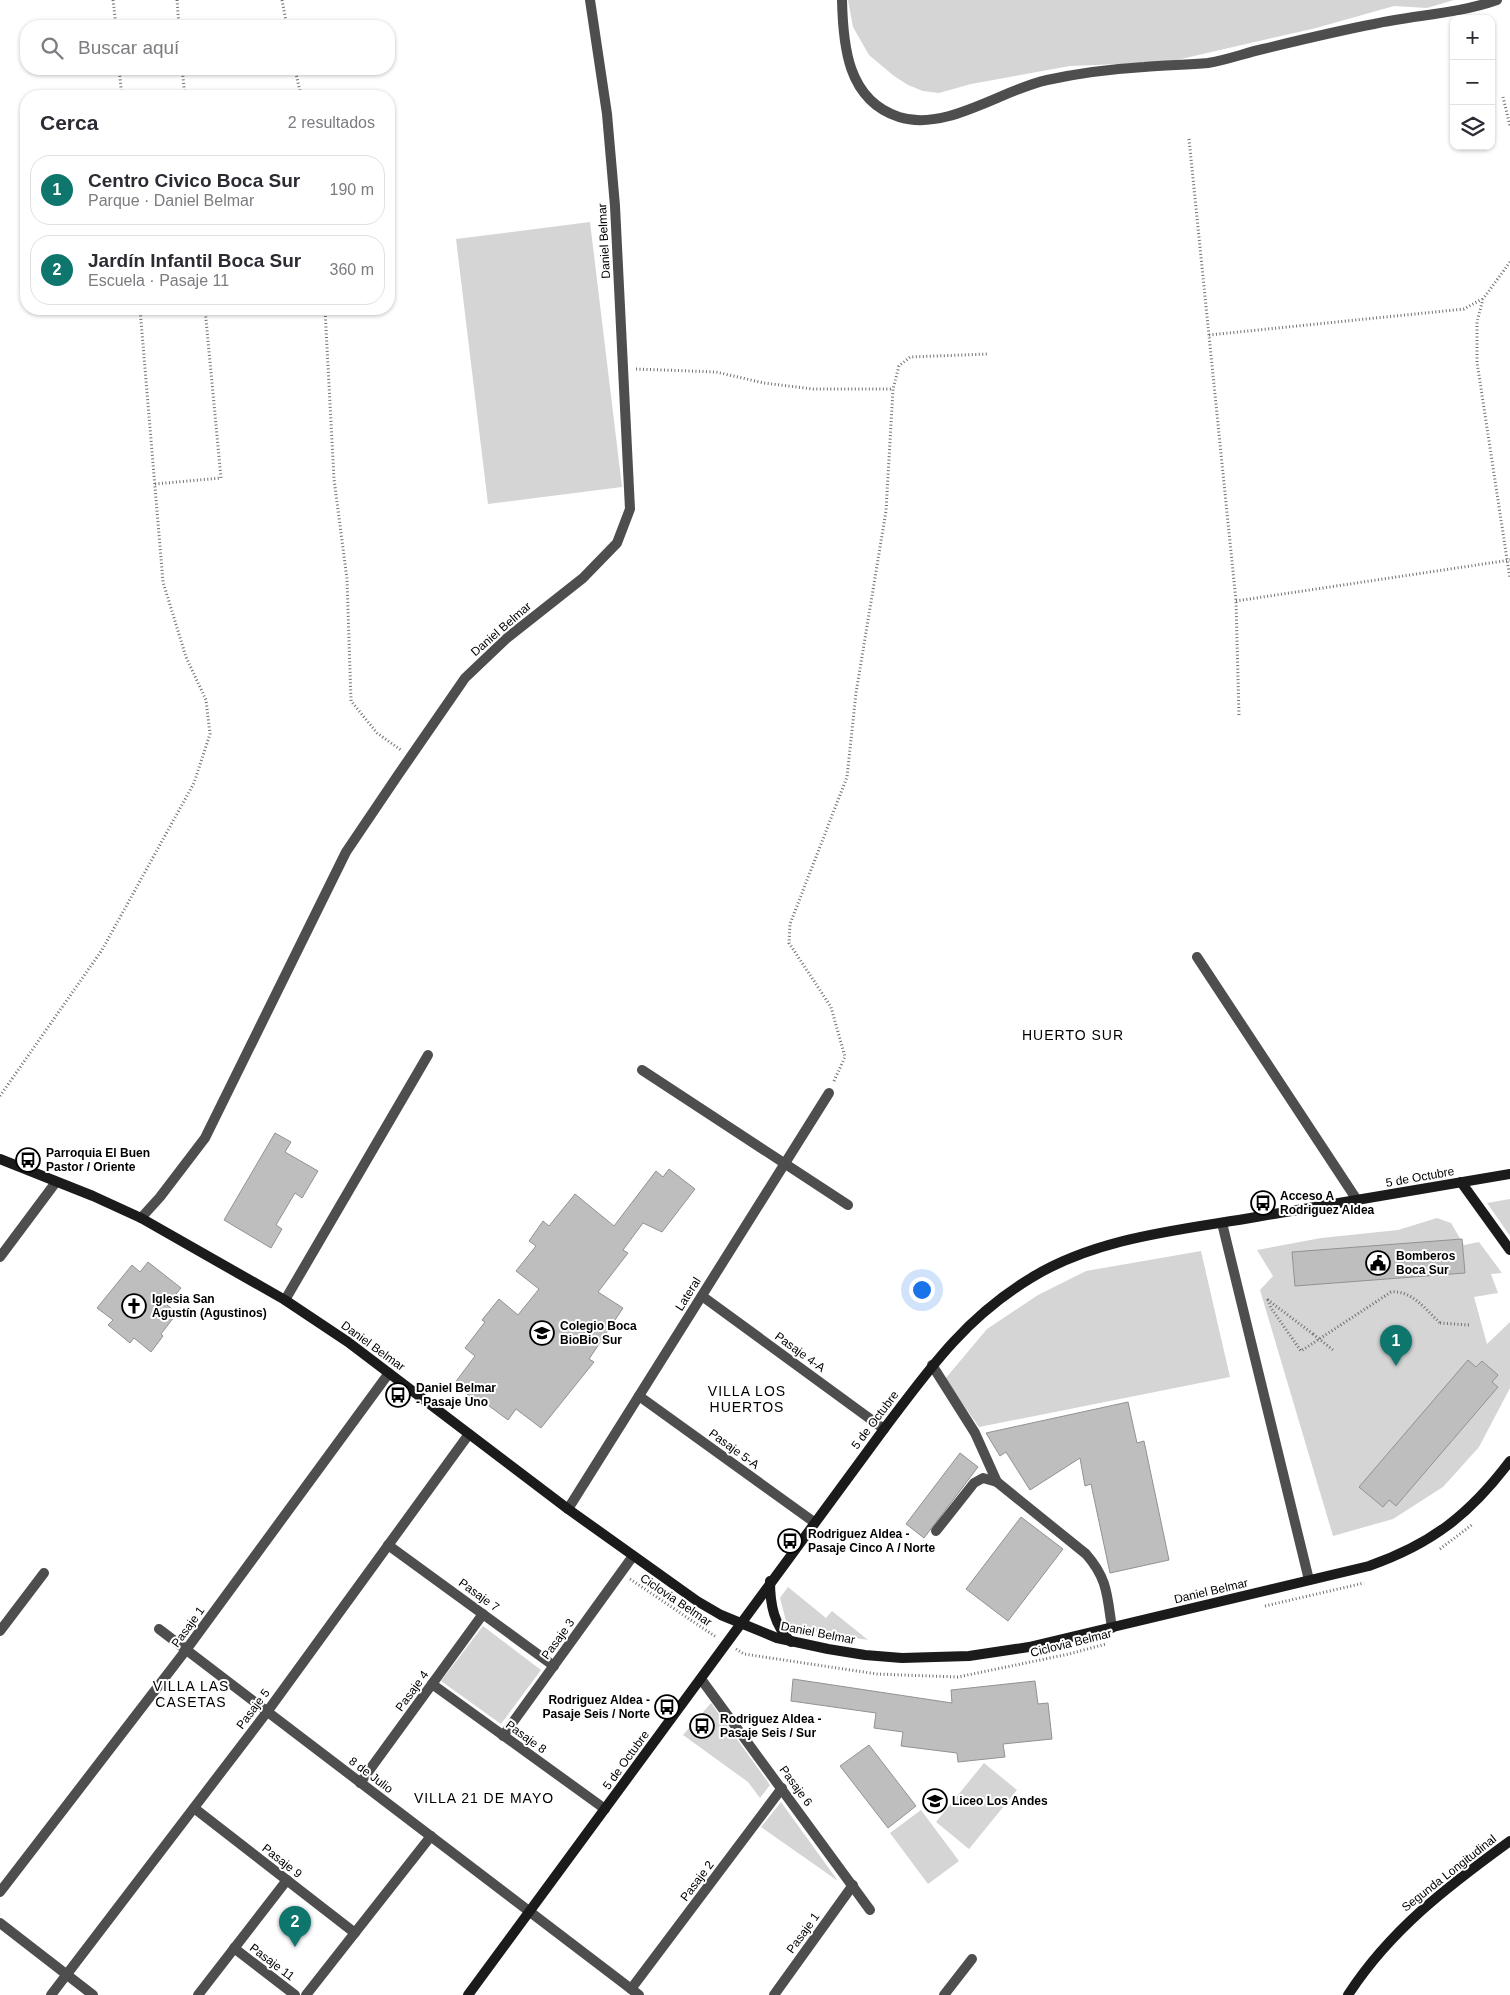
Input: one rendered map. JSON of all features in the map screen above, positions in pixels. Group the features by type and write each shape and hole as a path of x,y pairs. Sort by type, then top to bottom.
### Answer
{"main road":[{"name":"Daniel Belmar","path":"0,1159 141,1218 285,1300 389,1373 568,1509 697,1602 741,1624 791,1642 865,1655 939,1658 999,1652 1112,1628 1309,1580 1389,1559 1434,1536 1466,1512 1510,1461"},
{"name":"5 de Octubre","path":"468,1995 701,1679 770,1581 932,1365 962,1331 984,1311 1032,1277 1088,1251 1116,1243 1510,1174"},
{"path":"1462,1182 1510,1250"},
{"path":"770,1581 774,1614 781,1630 791,1642"},
{"name":"Segunda Longitudinal","path":"1348,1995 1373,1960 1409,1920 1432,1899 1510,1841"}],"street":[{"name":"Daniel Belmar","path":"141,1218 160,1197 205,1138 346,852 410,757 465,678 507,638 583,578 617,544 630,509 615,206 608,123 590,0"},
{"path":"842,0 846,58 857,81 870,98 888,112 909,119 921,120 954,114 1012,91 1045,81 1107,70 1212,62 1377,23 1435,15 1497,0"},
{"path":"1197,957 1357,1200"},
{"path":"285,1300 428,1055"},
{"path":"642,1070 848,1205"},
{"name":"Lateral","path":"568,1509 829,1093"},
{"path":"0,1257 56,1182"},
{"path":"1222,1223 1309,1580"},
{"name":"Pasaje 4-A","path":"702,1296 884,1429"},
{"path":"932,1365 975,1432 997,1482"},
{"name":"Pasaje 1","path":"0,1892 186,1650 389,1373"},
{"name":"Pasaje 5-A","path":"639,1396 814,1522"},
{"name":"Pasaje 5","path":"51,1995 267,1712 469,1434"},
{"path":"936,1531 974,1483 983,1478 997,1482 1086,1554 1097,1566 1104,1578 1112,1628"},
{"name":"Pasaje 7","path":"388,1545 554,1666"},
{"name":"Pasaje 3","path":"503,1736 633,1556"},
{"path":"0,1629 44,1572"},
{"name":"Pasaje 4","path":"360,1783 483,1614"},
{"name":"8 de Julio","path":"159,1630 635,1992"},
{"name":"Pasaje 6","path":"701,1679 870,1910"},
{"name":"Pasaje 8","path":"432,1684 605,1810"},
{"name":"Pasaje 2","path":"635,1992 782,1788"},
{"name":"Pasaje 9","path":"194,1808 355,1933"},
{"path":"306,1995 431,1836"},
{"path":"198,1995 287,1880"},
{"name":"Pasaje 1","path":"774,1995 853,1885"},
{"path":"0,1923 93,1995"},
{"name":"Pasaje 11","path":"234,1948 295,1995"},
{"path":"944,1995 972,1959"}],"path":[{"path":"114,0 116,20"},
{"path":"177,0 179,20"},
{"path":"282,0 285,20"},
{"path":"120,75 121,90"},
{"path":"183,75 184,90"},
{"path":"296,75 300,90"},
{"path":"1503,97 1510,126"},
{"path":"1189,139 1236,601 1239,716"},
{"path":"1510,262 1483,299 1477,322 1477,362 1509,560 1510,579"},
{"path":"1209,335 1464,309 1483,299"},
{"path":"0,1096 102,950 194,782 210,734 206,700 186,657 163,582 141,315"},
{"path":"155,484 222,478 206,315"},
{"path":"325,315 334,479 348,579 351,701 377,733 410,757"},
{"path":"829,1093 845,1057 831,1007 788,943 790,924 847,777 856,693 886,511 893,389 899,366 910,357 988,354"},
{"path":"623,369 716,372 764,383 813,389 893,389"},
{"path":"1236,601 1509,560"},
{"path":"1333,1350 1319,1339 1313,1334 1268,1300 1271,1308 1301,1351 1319,1339 1390,1292 1399,1291 1407,1294 1440,1324 1470,1325"},
{"path":"1438,1550 1467,1530 1478,1518"},
{"name":"Ciclovia Belmar","path":"621,1573 744,1654 877,1674 958,1677 1107,1644"},
{"path":"1261,1607 1371,1581"}],"shaded area":[{"path":"848,0 1454,0 1427,8 1394,6 1316,28 1168,62 1070,66 971,84 939,93 923,91 908,85 869,55 853,27"},
{"path":"590,222 622,487 488,504 456,239"},
{"path":"1510,1199 1510,1236 1487,1203"},
{"path":"1437,1218 1451,1223 1464,1245 1479,1242 1502,1273 1491,1274 1498,1293 1474,1297 1487,1344 1510,1322 1510,1388 1479,1447 1443,1487 1393,1519 1333,1536 1260,1290 1273,1276 1257,1250 1321,1238 1398,1230"},
{"path":"1201,1251 1230,1377 979,1427 945,1379 987,1329 1038,1295 1086,1271"},
{"path":"788,1587 826,1618 832,1611 868,1640 795,1628 786,1621 780,1598"},
{"path":"483,1626 541,1670 501,1724 441,1681"},
{"path":"711,1703 770,1785 760,1798 748,1782 683,1735"},
{"path":"984,1763 1017,1790 969,1849 936,1822"},
{"path":"781,1802 838,1881 761,1827"},
{"path":"921,1810 959,1861 928,1884 890,1833"}],"building":[{"path":"275,1133 291,1142 285,1152 318,1171 302,1198 295,1193 276,1225 282,1229 271,1248 224,1220"},
{"path":"669,1169 695,1189 662,1232 643,1223 623,1250 628,1253 598,1292 623,1308 589,1359 594,1362 541,1428 516,1409 508,1420 477,1397 475,1400 454,1384 475,1356 465,1348 485,1322 482,1320 499,1299 518,1315 539,1289 516,1271 536,1246 529,1241 543,1221 549,1226 575,1194 614,1226 656,1171 663,1177"},
{"name":"Bomberos Boca Sur","path":"1462,1239 1465,1273 1295,1286 1292,1252"},
{"name":"Iglesia San Agustín (Agustinos)","path":"148,1262 181,1288 167,1305 177,1313 161,1334 163,1336 151,1352 134,1338 130,1343 108,1325 113,1320 97,1308 132,1265 140,1272"},
{"path":"1468,1360 1476,1367 1482,1361 1498,1375 1492,1382 1498,1387 1396,1506 1389,1500 1383,1507 1359,1487"},
{"path":"1128,1402 1137,1443 1144,1441 1169,1560 1110,1573 1091,1484 1085,1486 1080,1458 1030,1490 1006,1452 1000,1456 986,1433"},
{"path":"960,1453 978,1467 924,1538 906,1524"},
{"path":"1021,1517 1063,1549 1008,1621 966,1589"},
{"path":"793,1679 952,1703 951,1690 1035,1681 1038,1704 1048,1703 1052,1739 1003,1744 1005,1757 958,1762 957,1753 901,1746 903,1732 874,1728 876,1713 791,1701"},
{"path":"869,1745 916,1806 888,1828 840,1766"}],"place":[{"name":"Parroquia El Buen Pastor / Oriente","path":"28,1160"},
{"name":"Acceso A Rodriguez Aldea","path":"1263,1203"},
{"name":"Bomberos Boca Sur","path":"1378,1263"},
{"name":"Iglesia San Agustín (Agustinos)","path":"134,1306"},
{"name":"Colegio Boca BioBio Sur","path":"542,1333"},
{"name":"Centro Civico Boca Sur","path":"1396,1366"},
{"name":"Daniel Belmar - Pasaje Uno","path":"398,1395"},
{"name":"Rodriguez Aldea - Pasaje Cinco A / Norte","path":"790,1541"},
{"name":"Rodriguez Aldea - Pasaje Seis / Norte","path":"667,1707"},
{"name":"Rodriguez Aldea - Pasaje Seis / Sur","path":"702,1726"},
{"name":"Liceo Los Andes","path":"935,1801"},
{"name":"Jardín Infantil Boca Sur","path":"295,1947"}],"district":[{"name":"HUERTO SUR","path":"1073,1035"},
{"name":"VILLA LOS HUERTOS","path":"747,1399"},
{"name":"VILLA LAS CASETAS","path":"191,1694"},
{"name":"VILLA 21 DE MAYO","path":"484,1798"}]}
